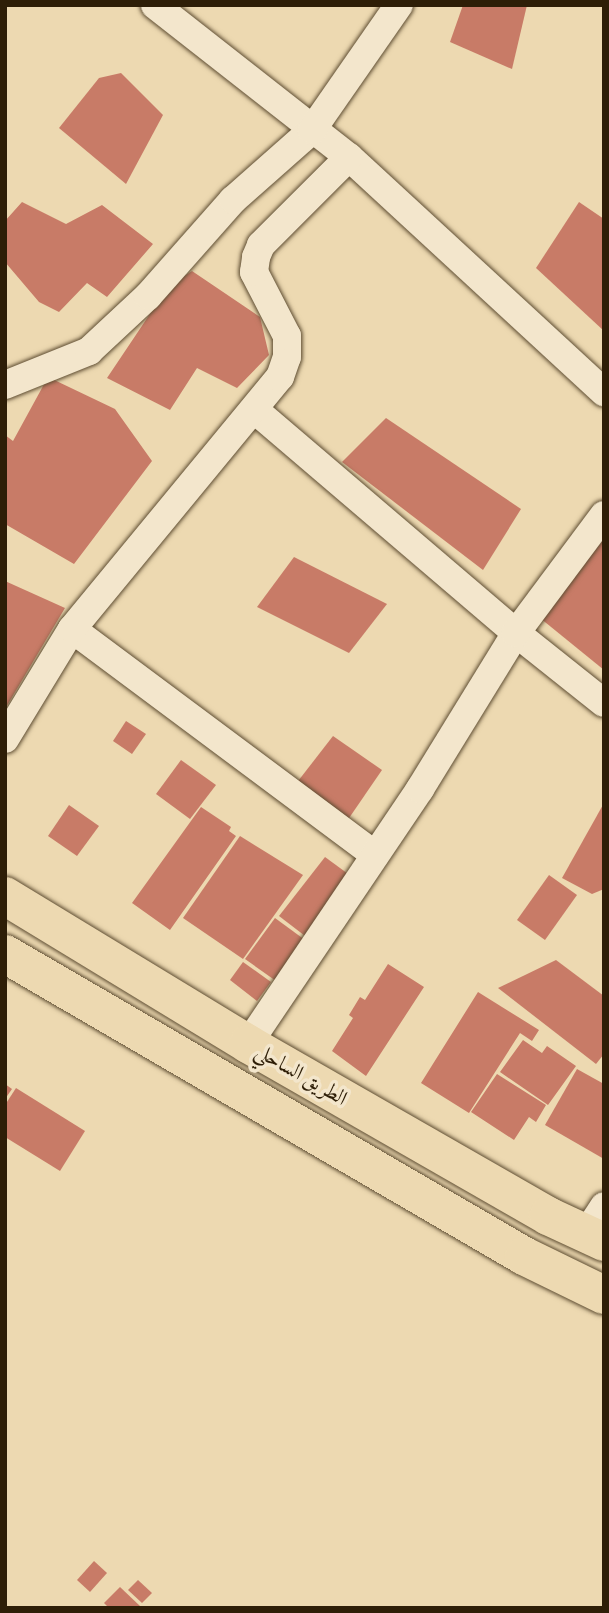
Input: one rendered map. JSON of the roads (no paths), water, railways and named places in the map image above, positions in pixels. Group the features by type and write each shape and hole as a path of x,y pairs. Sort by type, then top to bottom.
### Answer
{"highway":[{"name":"الطريق الساحلي","path":"5,896 248,1044 598,1227"},
{"path":"5,954 524,1256 604,1296"}],"street":[{"path":"155,5 349,157 604,392"},
{"path":"5,385 89,351 148,296 233,200 312,130 399,5"},
{"path":"5,739 72,629 188,483 256,411 280,377 287,357 287,336 254,272 256,257 261,245 349,157"},
{"path":"256,411 516,634 604,702"},
{"path":"248,1044 375,855 516,634 604,515"},
{"path":"72,629 375,855"}]}
